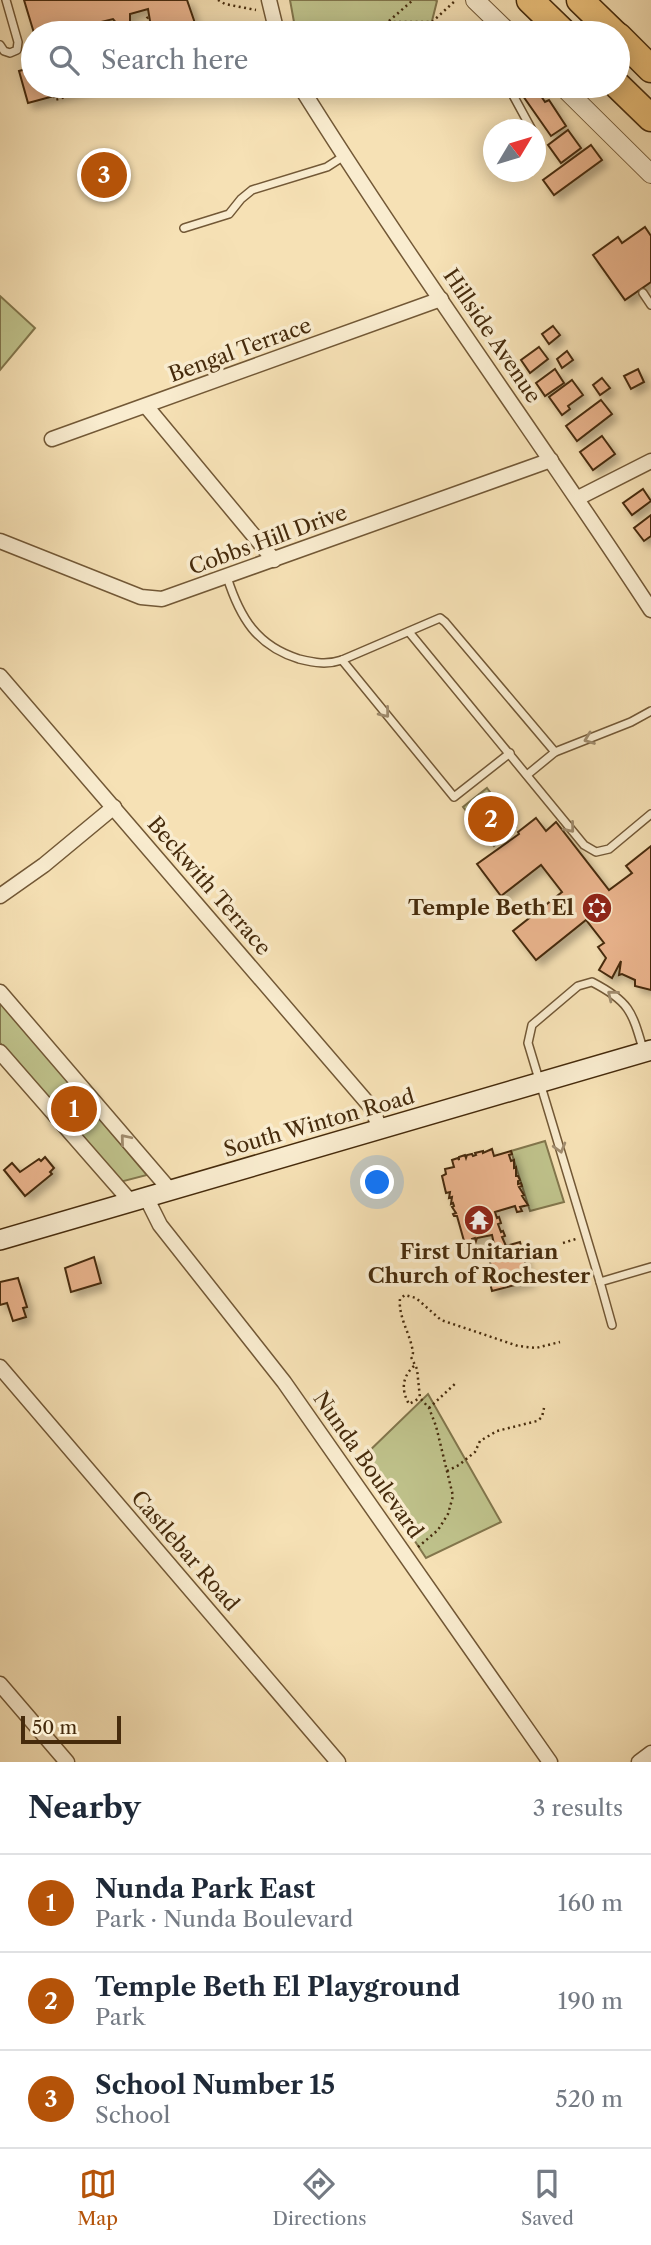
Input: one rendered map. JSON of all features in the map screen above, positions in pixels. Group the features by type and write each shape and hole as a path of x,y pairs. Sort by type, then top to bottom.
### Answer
{"highway":[{"path":"530,0 552,21"},
{"path":"580,0 602,21"},
{"path":"630,49 651,69"},
{"path":"630,98 651,118"}],"main road":[{"name":"South Winton Road","path":"0,1240 648,1051"}],"street":[{"path":"270,0 274,21"},
{"path":"475,0 497,21"},
{"name":"Hillside Avenue","path":"308,98 651,610"},
{"path":"574,98 651,174"},
{"name":"Bengal Terrace","path":"52,439 441,299"},
{"path":"146,406 274,560"},
{"name":"Cobbs Hill Drive","path":"0,541 141,597 173,597 551,460"},
{"path":"578,498 651,461"},
{"name":"Beckwith Terrace","path":"0,676 371,1107 380,1128"},
{"path":"0,896 44,865 114,807"},
{"path":"0,992 170,1191"},
{"name":"Nunda Boulevard","path":"0,1052 160,1225 284,1382 550,1762"},
{"name":"Castlebar Road","path":"0,1367 338,1762"},
{"path":"0,1684 67,1762"},
{"path":"639,1762 651,1754"}],"lane":[{"path":"0,45 4,51 10,53 17,50 18,42 6,0"},
{"path":"515,98 526,119"},
{"path":"184,228 229,214 252,190 327,167 344,156"},
{"path":"643,293 651,305"},
{"path":"227,577 243,616 258,638 282,653 314,663 330,664 342,660 440,618 555,752"},
{"path":"409,632 584,845 596,852 609,849 651,814"},
{"path":"342,660 454,797 510,753"},
{"path":"527,775 555,752 631,722 651,711"},
{"path":"612,1325 528,1043 532,1025 578,986 593,982 608,990 631,1011 648,1051"},
{"path":"600,1282 651,1267"}],"path":[{"path":"218,0 256,10"},
{"path":"389,21 412,0"},
{"path":"433,21 456,0"},
{"path":"145,21 150,17"},
{"path":"563,1243 586,1236"},
{"path":"418,1547 438,1530 448,1514 453,1496 429,1408 420,1398 415,1365 411,1357 411,1339 399,1306 400,1298 405,1295 416,1298 441,1320 518,1346 536,1348 560,1342"},
{"path":"415,1365 407,1373 402,1385 403,1395 409,1404 420,1398"},
{"path":"429,1408 457,1382"},
{"path":"446,1471 459,1465 474,1452 480,1441 497,1431 537,1421 542,1417 544,1408"}],"green space":[{"path":"290,0 437,1 432,21 294,21"},
{"path":"0,296 35,328 0,370"},
{"path":"487,788 516,827 494,846 463,807"},
{"path":"0,1001 147,1175 120,1182 0,1043"},
{"path":"545,1141 564,1202 530,1211 511,1151"},
{"path":"428,1394 501,1522 426,1558 361,1459"}],"building":[{"path":"24,0 187,0 194,21 150,21 148,9 130,14 130,21 30,21"},
{"path":"27,98 47,98 28,103"},
{"path":"524,98 542,98 545,102 549,100 566,126 551,136 546,129 546,119 539,119"},
{"path":"568,130 581,148 561,163 548,145"},
{"path":"591,145 602,160 554,195 544,182 546,178"},
{"path":"645,227 651,236 651,282 625,300 593,255 618,237 622,243"},
{"path":"553,326 560,335 549,344 542,334"},
{"path":"539,347 548,359 530,373 521,360"},
{"path":"567,351 573,360 562,368 557,359"},
{"path":"555,369 564,383 545,396 536,383"},
{"path":"638,369 644,382 631,389 624,376"},
{"path":"602,378 610,388 600,395 593,385"},
{"path":"572,380 583,395 568,406 570,409 562,415 549,397"},
{"path":"601,400 612,414 577,441 566,426"},
{"path":"602,436 615,454 593,470 580,452"},
{"path":"643,489 651,501 632,515 623,503"},
{"path":"651,515 651,536 644,541 634,528"},
{"name":"Temple Beth El","path":"536,818 546,831 556,822 609,890 632,873 626,866 651,846 651,990 635,986 635,980 619,975 621,961 612,978 599,970 606,958 598,947 604,943 586,920 536,960 513,931 562,892 541,865 501,896 477,864 519,834 518,832"},
{"name":"First Unitarian Church of Rochester","path":"492,1149 494,1156 511,1151 512,1154 509,1155 511,1161 514,1160 516,1176 520,1180 518,1184 521,1183 522,1186 519,1187 528,1205 520,1207 522,1211 517,1212 515,1206 495,1212 501,1223 498,1224 505,1236 502,1237 506,1246 520,1242 530,1281 492,1291 486,1267 491,1266 486,1247 494,1244 492,1235 477,1238 476,1241 475,1238 472,1239 474,1246 466,1248 457,1216 453,1214 456,1213 452,1207 453,1203 451,1204 452,1197 449,1198 450,1192 446,1193 442,1176 446,1174 445,1169 454,1167 452,1160"},
{"path":"45,1157 54,1168 50,1172 52,1174 25,1196 4,1170 12,1163 20,1172"},
{"path":"94,1257 101,1283 71,1292 65,1268"},
{"path":"18,1278 27,1307 23,1308 26,1317 13,1321 7,1303 0,1305 0,1282"}],"place":[{"name":"School Number 15","path":"104,175"},
{"name":"Temple Beth El Playground","path":"491,819"},
{"name":"Temple Beth El","path":"597,908"},
{"name":"Nunda Park East","path":"74,1109"},
{"name":"First Unitarian Church of Rochester","path":"479,1220"}]}
